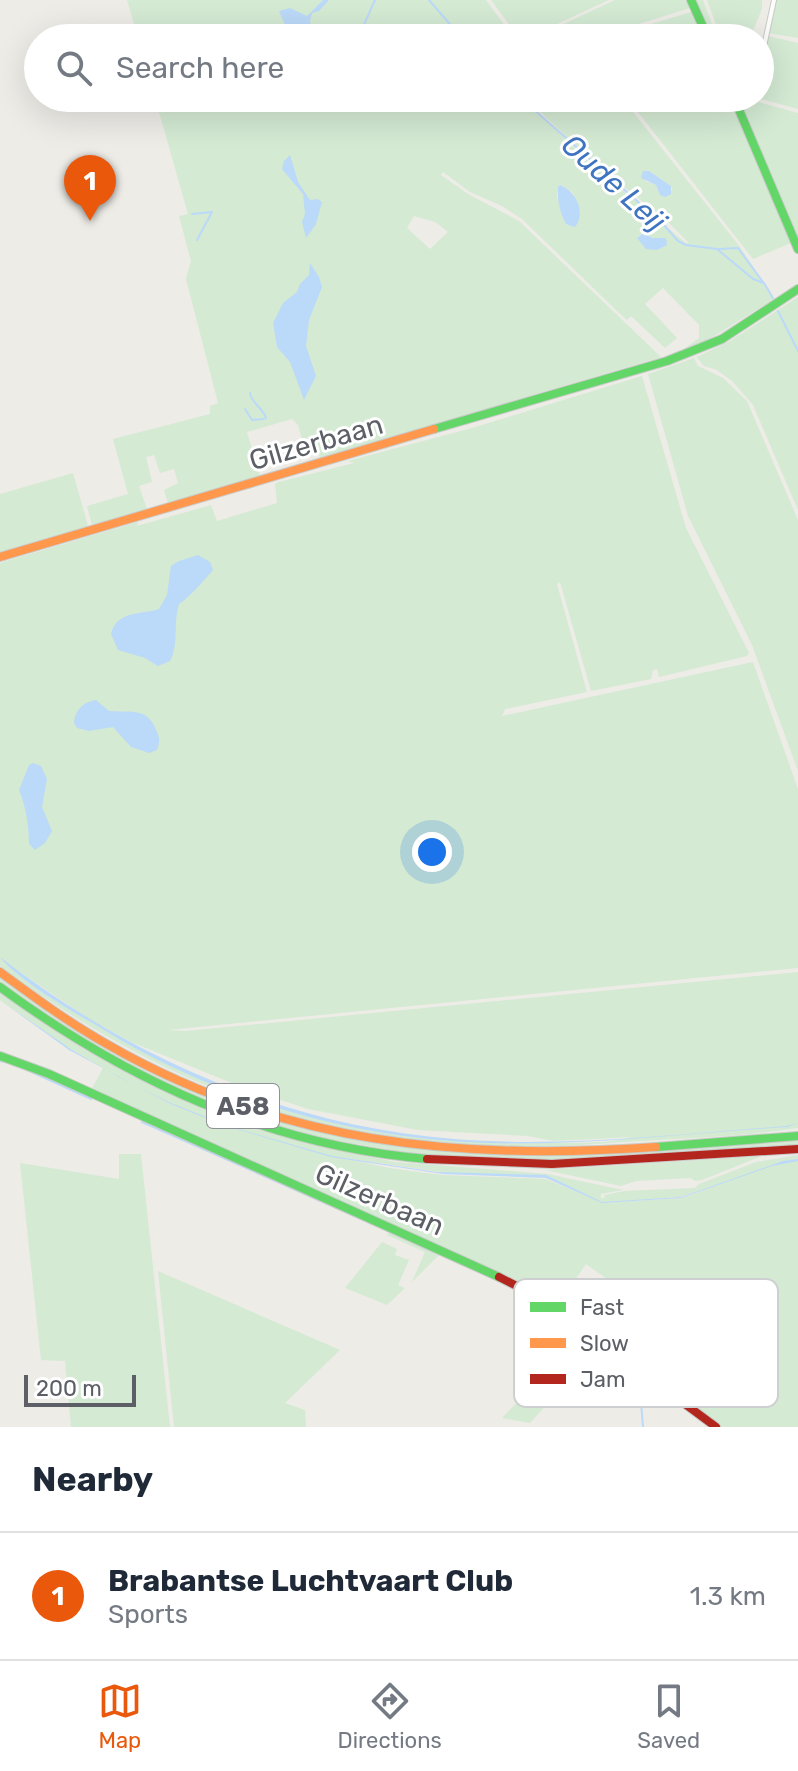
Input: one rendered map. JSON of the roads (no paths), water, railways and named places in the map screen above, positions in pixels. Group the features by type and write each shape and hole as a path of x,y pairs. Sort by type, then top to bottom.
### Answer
{"main road":[{"path":"691,0 702,24"},
{"path":"740,112 798,249"},
{"name":"Gilzerbaan","path":"0,557 695,353 798,289"},
{"name":"A58","path":"0,972 75,1025 177,1080 266,1114 357,1137 462,1151 552,1152 798,1136"},
{"name":"A58","path":"0,987 80,1043 184,1097 274,1130 363,1151 456,1162 565,1164 798,1149"},
{"name":"Gilzerbaan","path":"0,1056 32,1067 514,1284"},
{"name":"Gilzerbaan","path":"689,1407 716,1427"}],"street":[{"path":"769,24 774,0"}],"water":[{"path":"323,0 329,0 319,11 312,13 311,24 285,24 279,11 290,8 307,16"},
{"path":"290,155 298,182 310,200 322,202 316,224 306,238 302,222 305,214 303,194 282,169"},
{"path":"643,171 649,171 671,186 671,194 665,197 660,195 656,185 641,178"},
{"path":"560,185 578,203 580,216 575,227 566,224 562,215 558,197"},
{"path":"644,233 652,238 666,238 667,245 657,250 646,249 637,238"},
{"path":"310,263 322,287 309,320 306,346 316,376 304,400 290,362 277,347 273,323 283,303 297,292 309,275"},
{"path":"198,555 210,562 213,570 179,604 170,661 158,666 145,658 118,650 111,634 118,621 159,609 167,595 171,566"},
{"path":"96,700 109,711 137,712 148,717 158,735 157,750 149,753 131,747 113,727 89,731 77,728 74,723 78,711"},
{"path":"29,765 41,766 47,779 42,807 52,831 45,843 35,850 29,844 27,817 19,790"},
{"path":"0,957 50,994 157,1056 272,1103 392,1132 454,1139 537,1142 663,1136 798,1123 788,1127 639,1138 565,1143 440,1140 339,1124 241,1096 148,1055 49,996 21,977"},
{"path":"0,1000 72,1050 107,1070 69,1050"},
{"path":"137,1086 228,1126 332,1156 437,1172 546,1175 602,1202 681,1197 783,1161 798,1161 772,1166 681,1198 602,1203 546,1178 443,1174 331,1157 223,1125 171,1104"}],"waterway":[{"path":"364,24 375,0"},
{"name":"Oude Leij","path":"429,0 450,24"},
{"name":"Oude Leij","path":"537,112 678,241 717,249 753,279 764,283 773,298"},
{"path":"192,214 212,212 197,240"},
{"name":"Oude Leij","path":"719,249 738,248 763,282"},
{"name":"Oude Leij","path":"778,311 798,351"},
{"path":"250,393 266,418"},
{"path":"245,409 252,420 264,419"},
{"path":"0,1061 10,1063"},
{"path":"23,1068 91,1099"},
{"path":"142,1122 411,1241"},
{"path":"417,1244 466,1266"},
{"path":"641,1407 643,1427"}],"place":[{"name":"Brabantse Luchtvaart Club","path":"90,221"}]}
